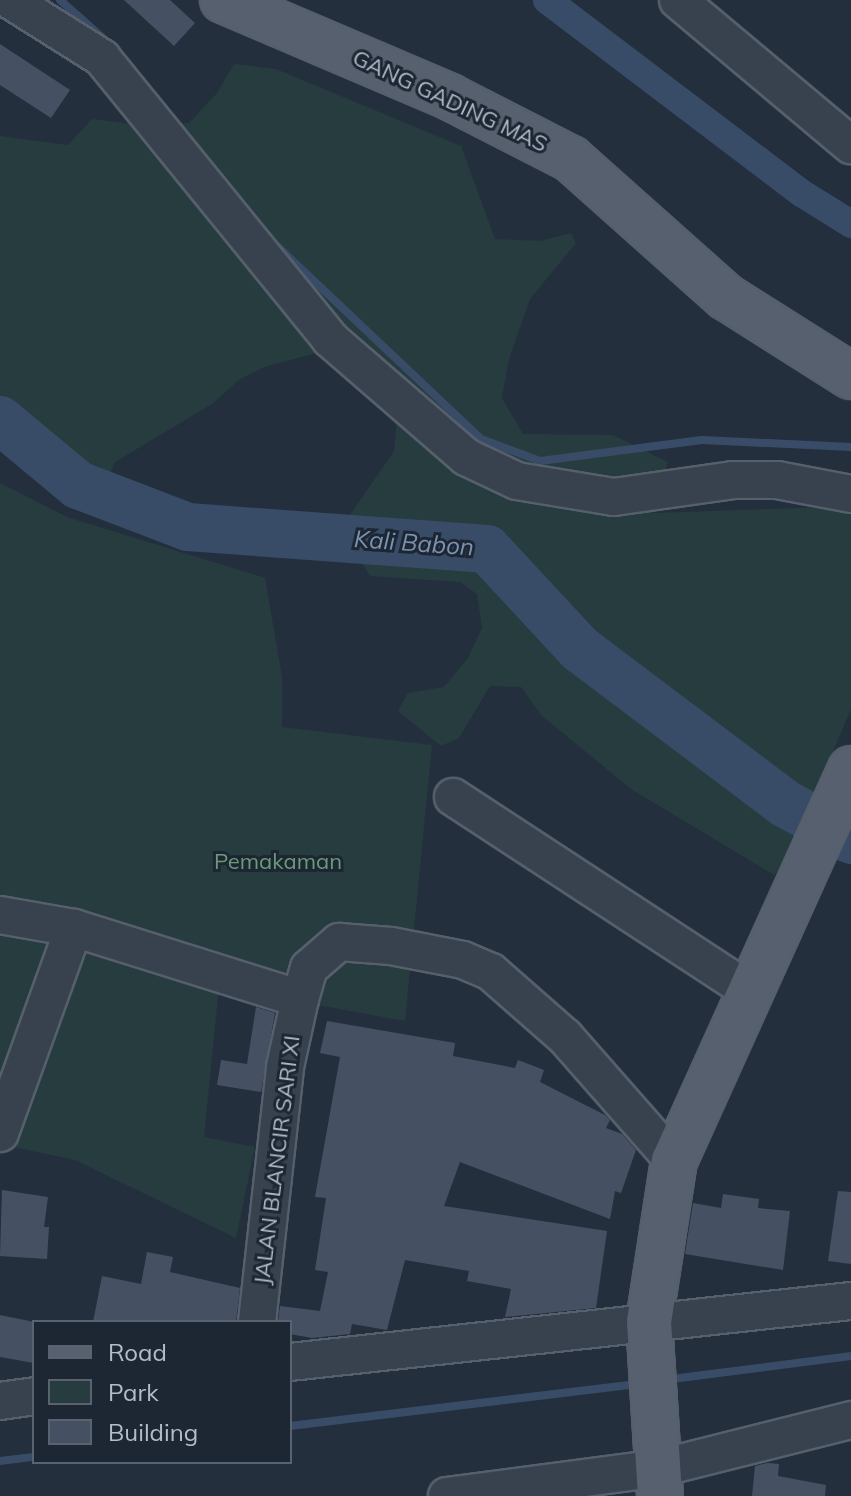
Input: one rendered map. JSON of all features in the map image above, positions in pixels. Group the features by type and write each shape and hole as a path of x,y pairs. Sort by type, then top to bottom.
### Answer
{"main road":[{"name":"GANG GADING MAS","path":"223,0 462,103 571,159 726,297 851,376"},
{"path":"659,1468 649,1335 674,1161 851,769"}],"street":[{"path":"10,0 102,58 330,339 466,457 517,481 614,497 777,480 851,494"},
{"path":"678,0 851,145"},
{"path":"453,797 750,991"},
{"path":"0,915 74,928 300,999"},
{"path":"0,1133 74,928"},
{"name":"JALAN BLANCIR SARI XI","path":"257,1320 285,1067 309,968 331,946 351,940 463,960 491,972 565,1037 674,1161"},
{"path":"292,1362 649,1335 851,1301"},
{"path":"0,1401 32,1396"},
{"path":"447,1496 659,1468 851,1420"}],"green space":[{"path":"234,64 276,69 461,146 495,239 540,241 571,233 576,243 530,299 509,359 502,398 523,434 613,435 668,462 653,513 826,507 851,512 851,709 786,863 774,875 631,789 541,715 521,687 490,686 459,738 441,746 398,711 408,693 444,687 468,658 482,628 477,594 460,582 370,576 357,555 350,515 394,451 400,383 357,342 264,367 240,379 212,404 115,462 104,488 82,481 0,407 0,136 68,145 92,119 139,125 189,123 217,93"},
{"name":"Pemakaman","path":"0,483 67,517 265,578 282,677 282,727 432,745 405,1021 219,987 204,1137 255,1147 236,1238 75,1160 0,1144"}],"water":[{"path":"0,407 54,451 48,465 0,427"}],"building":[{"path":"124,0 170,0 195,23 174,46"},
{"path":"0,44 70,90 51,118 0,85"},
{"path":"256,1007 275,1013 261,1092 217,1085 221,1060 247,1064"},
{"path":"327,1021 455,1043 453,1056 515,1068 518,1060 544,1070 540,1082 605,1115 610,1120 606,1128 622,1134 636,1150 621,1193 615,1191 610,1219 460,1162 444,1206 607,1231 596,1308 505,1317 511,1289 467,1281 469,1271 405,1260 387,1330 352,1324 350,1334 312,1338 292,1334 292,1320 278,1320 280,1306 320,1311 328,1272 315,1270 326,1198 315,1197 340,1057 320,1053"},
{"path":"2,1190 48,1197 44,1227 49,1227 47,1259 0,1256"},
{"path":"838,1191 851,1192 851,1264 828,1261"},
{"path":"723,1194 759,1199 758,1208 790,1211 783,1270 685,1254 693,1203 721,1208"},
{"path":"147,1252 173,1257 170,1272 240,1288 236,1320 93,1320 102,1276 141,1284"},
{"path":"0,1315 32,1322 32,1363 0,1357"},
{"path":"779,1464 778,1476 826,1485 825,1496 752,1496 755,1466"}],"waterway":[{"path":"60,0 114,48"},
{"path":"547,0 803,194 851,224"},
{"path":"278,247 481,439 540,461 702,440 851,447"},
{"name":"Kali Babon","path":"0,420 78,485 188,527 487,549 580,649 786,804 851,840"},
{"path":"664,1380 851,1356"},
{"path":"292,1426 639,1384"},
{"path":"0,1461 32,1457"}]}
